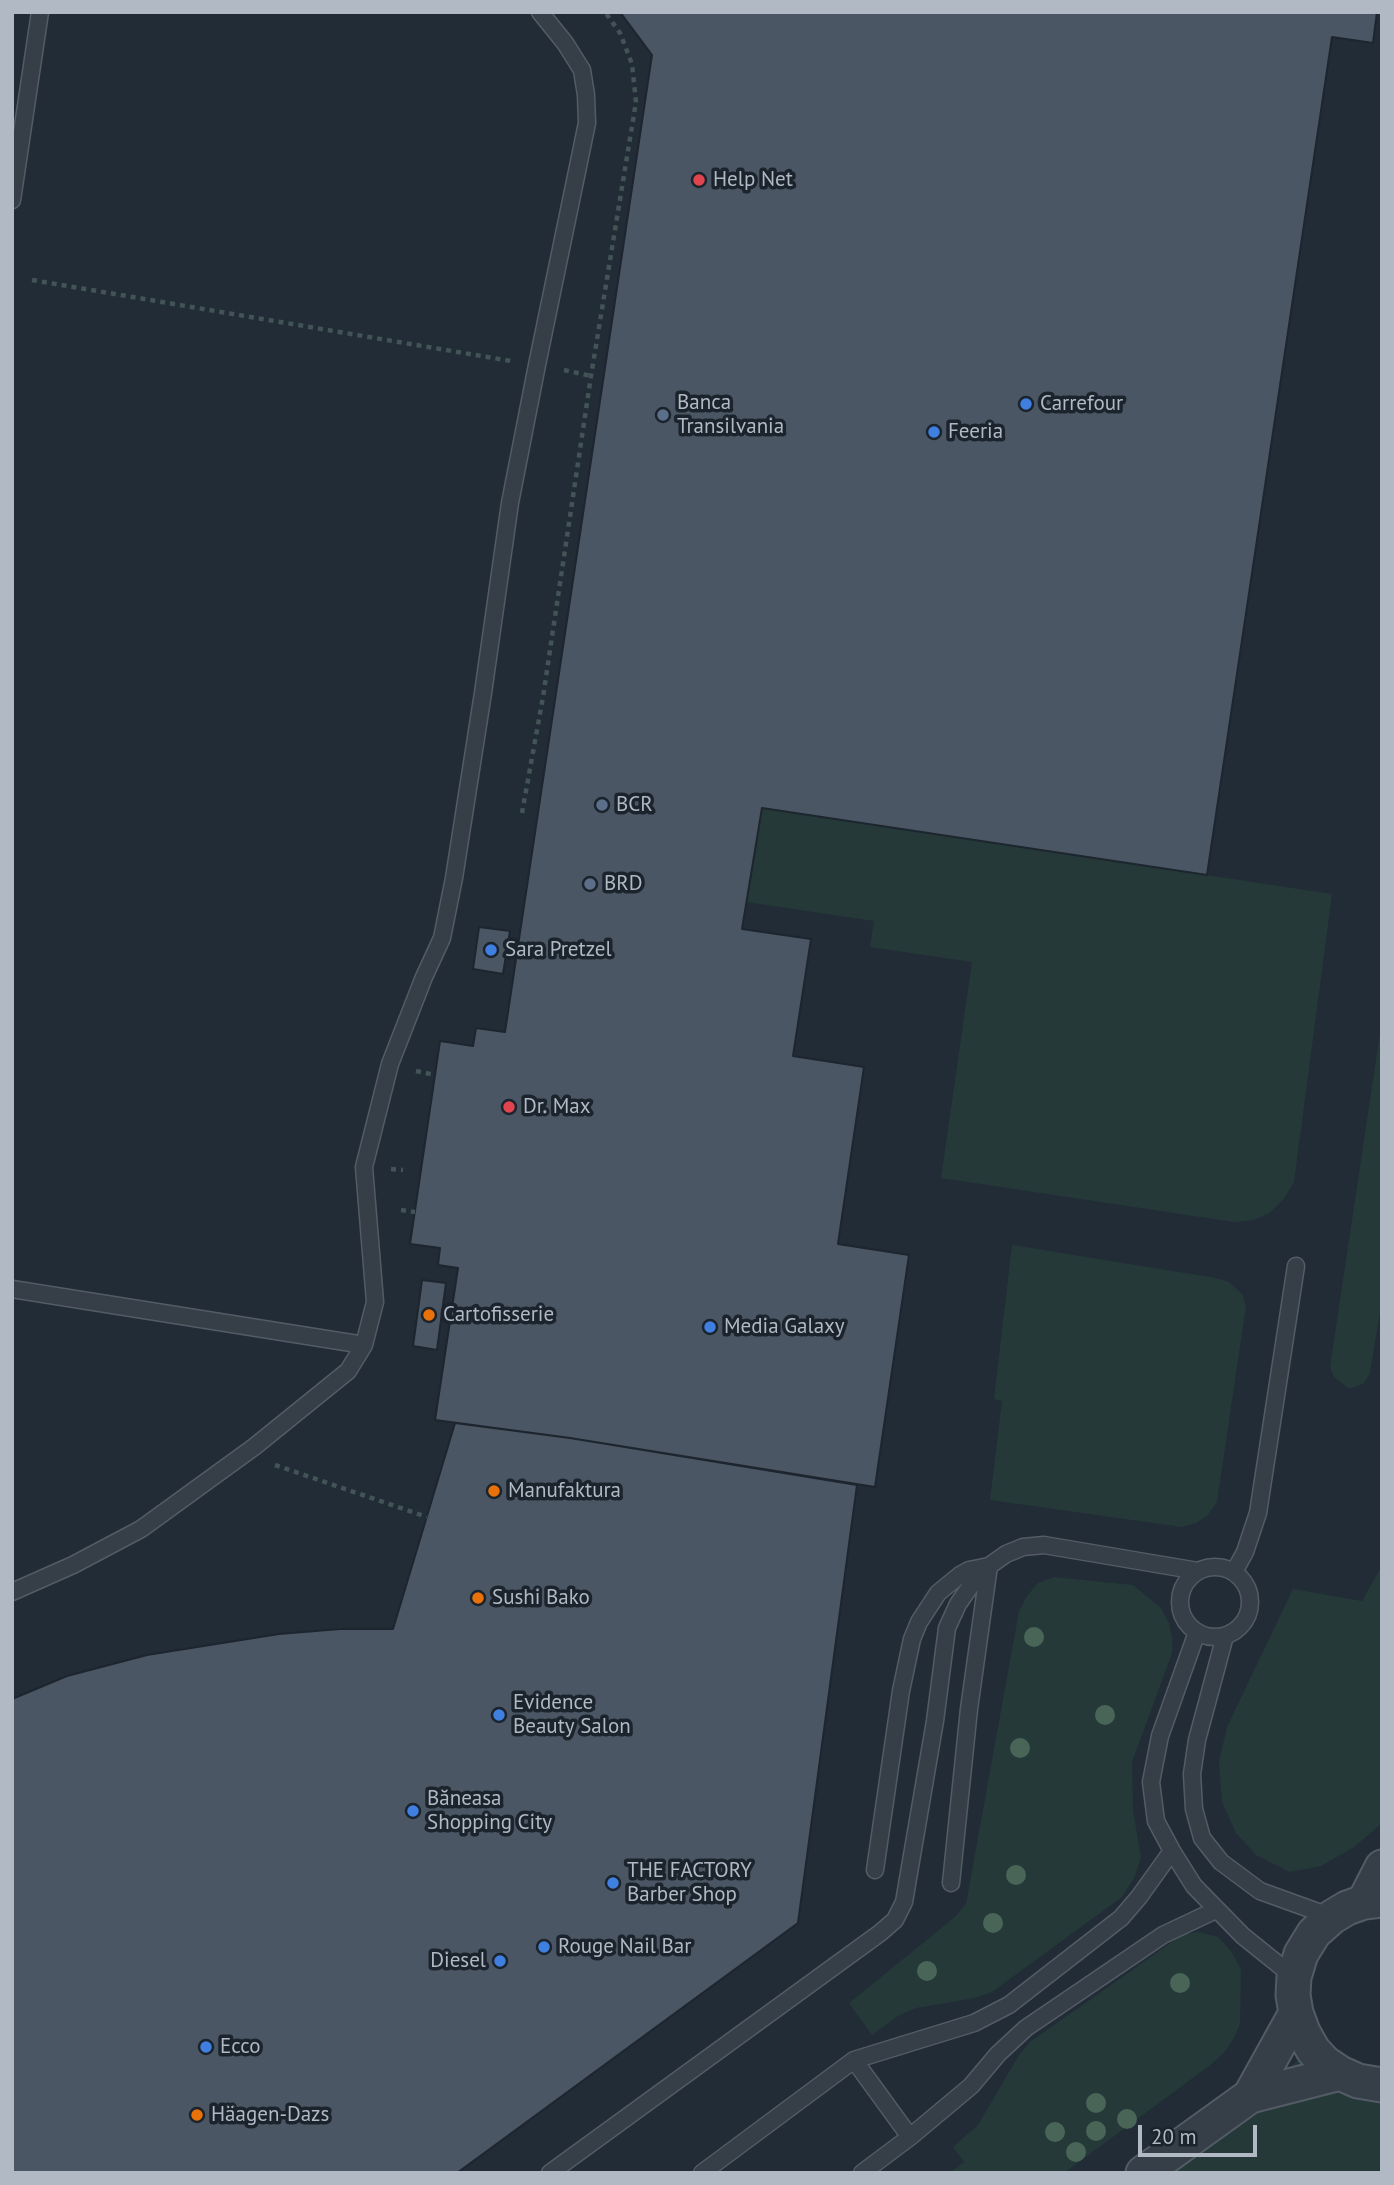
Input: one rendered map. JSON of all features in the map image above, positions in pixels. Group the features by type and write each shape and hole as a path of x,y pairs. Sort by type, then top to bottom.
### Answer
{"street":[{"path":"1382,1867 1373,1901 1347,1908 1314,1933 1301,1954 1294,1977 1293,1995 1303,2032 1313,2050 1325,2063 1358,2081 1382,2085"},
{"path":"1250,2096 1296,2013"},
{"path":"1143,2173 1250,2096 1340,2073"}],"lane":[{"path":"12,200 40,12"},
{"path":"12,1592 73,1565 141,1529 312,1401 348,1371 364,1345 375,1302 365,1167 390,1064 442,937 483,693 510,503 587,123 582,70 540,12"},
{"path":"1234,1572 1245,1552 1258,1513 1296,1266"},
{"path":"12,1289 364,1345"},
{"path":"550,2173 895,1920 904,1902 935,1721 947,1628 958,1604 989,1566 1006,1554 1023,1547 1044,1545 1198,1571 1216,1567 1234,1572 1242,1578 1247,1587 1251,1597 1250,1608 1242,1626 1225,1636 1205,1636 1188,1625 1180,1602 1182,1589 1198,1571"},
{"path":"875,1870 901,1691 912,1639 919,1622 938,1592 970,1570 989,1566"},
{"path":"951,1883 969,1709 989,1566"},
{"path":"1197,1632 1160,1736 1151,1782 1156,1821 1171,1851 1194,1886 1264,1955 1294,1977"},
{"path":"1225,1636 1197,1740 1192,1774 1194,1809 1202,1838 1221,1862 1260,1891 1332,1917"},
{"path":"702,2173 854,2060 974,2023 1009,2005 1121,1918 1171,1851"},
{"path":"862,2173 971,2087 998,2054 1026,2028 1163,1935 1216,1910"},
{"path":"854,2060 911,2137"}],"path":[{"path":"522,813 543,697 591,376 636,102 632,65 620,33 605,12"},
{"path":"32,280 591,376"},
{"path":"416,1071 435,1076"},
{"path":"401,1210 415,1212"},
{"path":"266,1462 427,1517"}],"green space":[{"path":"762,808 1332,894 1294,1182 1283,1200 1268,1214 1253,1220 1234,1222 941,1178 972,962 870,947 874,921 747,902"},
{"path":"1382,1020 1382,1299 1370,1373 1364,1383 1348,1388 1334,1377 1330,1367"},
{"path":"1012,1245 1216,1278 1229,1282 1242,1294 1246,1306 1217,1502 1207,1516 1182,1527 990,1500 1002,1401 994,1399"},
{"path":"1382,1557 1381,1824 1354,1847 1321,1866 1290,1872 1256,1855 1236,1833 1222,1802 1219,1762 1227,1727 1293,1589 1362,1601 1380,1569"},
{"path":"1054,1577 1133,1585 1161,1608 1169,1623 1172,1653 1132,1762 1133,1810 1141,1858 1134,1878 1122,1897 992,1992 975,1998 916,2008 898,2016 872,2035 849,2003 955,1917 966,1904 1019,1611 1038,1583"},
{"path":"1199,1932 1218,1937 1231,1951 1241,1969 1240,2024 1223,2054 1064,2173 950,2173 964,2162 953,2147 978,2125 1019,2055 1030,2042 1182,1935"},
{"path":"1313,2050 1382,2085 1382,2173 1142,2173"}],"building":[{"name":"Feeria","path":"620,12 1377,12 1373,43 1332,37 1207,875 762,808 742,929 811,939 793,1056 864,1067 838,1244 909,1255 875,1487 570,1438 435,1420 458,1268 438,1265 440,1248 410,1244 440,1041 473,1046 476,1028 505,1032 652,55"},
{"name":"Sara Pretzel","path":"479,927 510,931 503,974 473,969"},
{"name":"Cartofisserie","path":"422,1280 446,1283 437,1350 413,1346"},
{"name":"Băneasa Shopping City","path":"455,1423 570,1438 857,1485 798,1923 457,2173 12,2173 12,1699 67,1676 147,1655 279,1634 340,1629 393,1629"}],"place":[{"name":"Help Net","path":"699,180"},
{"name":"Carrefour","path":"1026,404"},
{"name":"Banca Transilvania","path":"663,415"},
{"name":"Feeria","path":"934,432"},
{"name":"BCR","path":"602,805"},
{"name":"BRD","path":"590,884"},
{"name":"Sara Pretzel","path":"491,950"},
{"name":"Dr. Max","path":"509,1107"},
{"name":"Cartofisserie","path":"429,1315"},
{"name":"Media Galaxy","path":"710,1327"},
{"name":"Manufaktura","path":"494,1491"},
{"name":"Sushi Bako","path":"478,1598"},
{"name":"Evidence Beauty Salon","path":"499,1715"},
{"name":"Băneasa Shopping City","path":"413,1811"},
{"name":"THE FACTORY Barber Shop","path":"613,1883"},
{"name":"Rouge Nail Bar","path":"544,1947"},
{"name":"Diesel","path":"500,1961"},
{"name":"Ecco","path":"206,2047"},
{"name":"Häagen-Dazs","path":"197,2115"}]}
